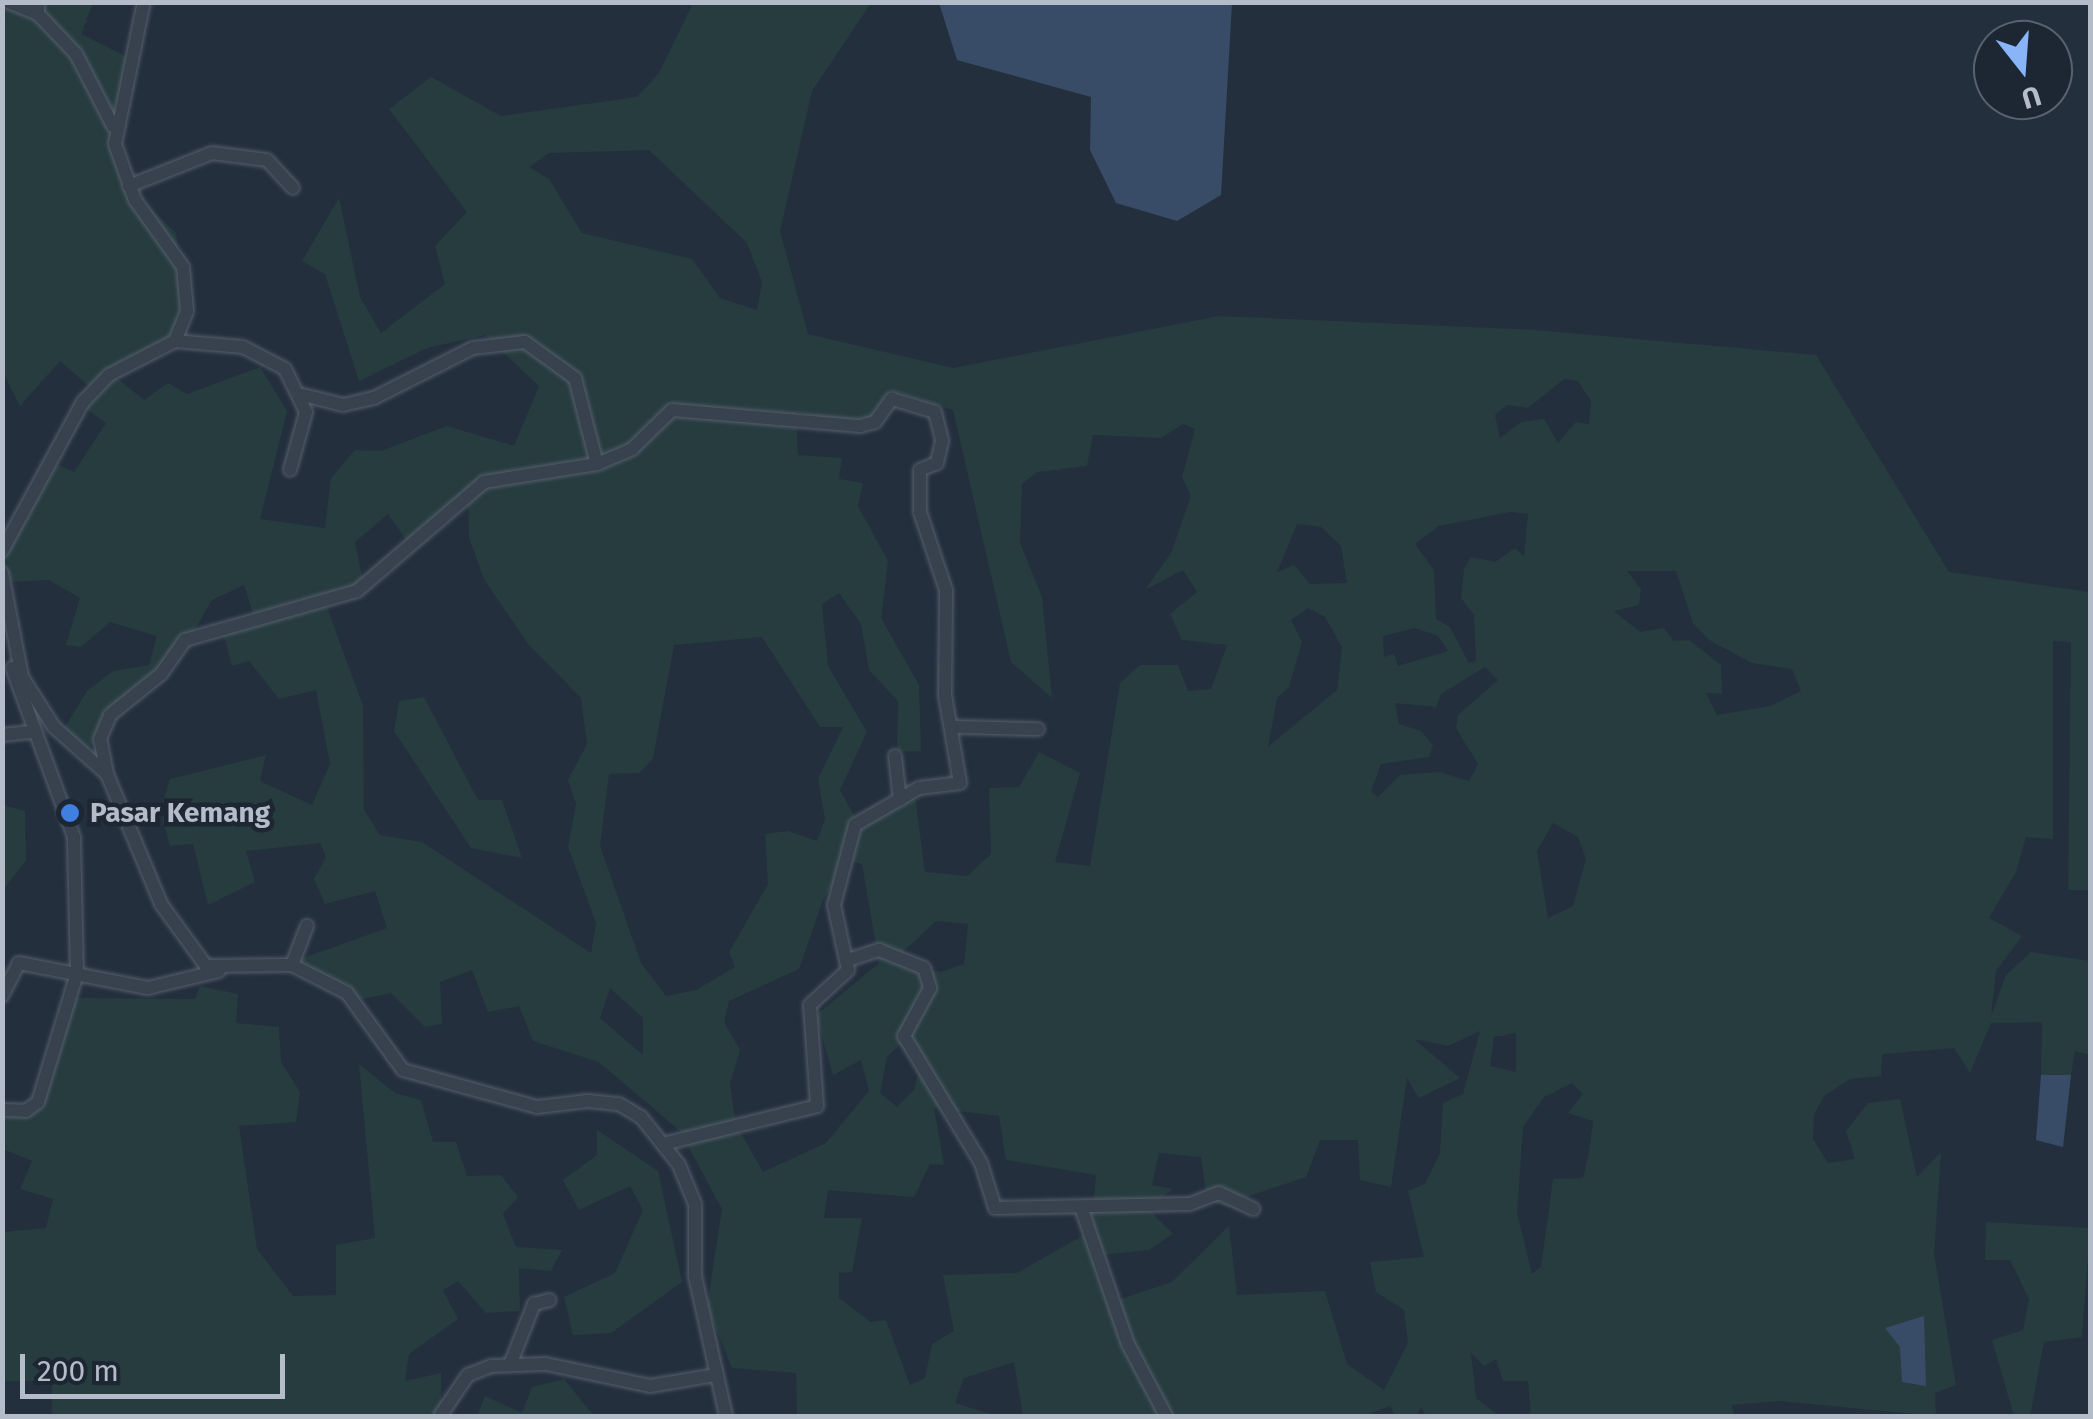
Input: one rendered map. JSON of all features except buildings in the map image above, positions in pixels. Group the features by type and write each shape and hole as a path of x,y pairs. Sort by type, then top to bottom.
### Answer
{"street":[{"path":"8,2 38,8 76,54 114,128 130,186 183,267 187,311 175,341"},
{"path":"114,128 140,48 144,2"},
{"path":"130,186 212,153 267,160 293,188"},
{"path":"3,545 100,381 175,341 260,351 303,395 343,405 374,398 473,348 525,342 575,378 597,464"},
{"path":"290,470 302,442 303,395"},
{"path":"218,971 190,952 161,904 107,774 100,739 110,715 160,674 191,635 357,592 484,482 597,464 632,449 672,410 860,426 875,422 892,399 935,412 942,442 937,462 920,470 920,512 946,590 945,695 955,727 960,782 900,800 856,824 834,905 848,960 845,976 810,1005 817,1106 664,1144"},
{"path":"2,573 11,640 34,732 74,837 77,974 38,1102 26,1111 2,1110"},
{"path":"11,640 54,727 107,774"},
{"path":"955,727 1038,729"},
{"path":"2,734 34,732"},
{"path":"895,756 900,800"},
{"path":"292,965 307,926"},
{"path":"848,960 878,950 924,968 930,988 904,1036 981,1162 995,1208 1040,1203 1082,1210 1115,1200 1190,1204 1219,1193 1254,1209"},
{"path":"2,996 20,963 148,988 271,960 292,965 347,994 402,1070 538,1106 619,1104 664,1144 695,1204 694,1276 726,1416"},
{"path":"1082,1210 1128,1344 1166,1416"},
{"path":"510,1364 534,1304 550,1300"},
{"path":"440,1416 468,1375 510,1364 650,1386 716,1375"}],"green space":[{"path":"3,2 10,9 14,3 93,3 81,34 133,60 110,119 127,187 176,233 183,291 173,341 112,374 144,400 168,383 187,394 260,367 287,411 260,519 325,528 331,478 355,450 381,451 447,426 514,446 539,386 485,335 427,348 359,381 325,274 302,261 339,198 360,297 381,333 445,284 435,246 467,212 389,109 431,77 501,116 637,97 659,73 693,3 871,3 812,91 780,231 808,334 953,368 1219,316 1536,330 1816,355 1949,572 2090,592 2090,890 2068,890 2071,642 2053,641 2053,839 2026,837 2016,872 1989,918 2022,936 1996,971 1991,1016 2006,975 2031,952 2090,961 2090,1055 2075,1051 2071,1075 2041,1075 2042,1022 1991,1023 1970,1073 1954,1048 1882,1054 1881,1076 1850,1079 1824,1096 1814,1115 1813,1139 1828,1163 1855,1159 1846,1131 1868,1103 1900,1099 1917,1177 1941,1152 1934,1254 1956,1385 1935,1393 1936,1416 1780,1401 1732,1405 1734,1416 1531,1416 1528,1381 1503,1381 1496,1359 1484,1366 1471,1353 1476,1398 1499,1416 1426,1416 1421,1407 1417,1416 1395,1416 1390,1406 1363,1416 1023,1416 1014,1362 964,1378 955,1403 997,1416 797,1416 796,1373 732,1368 707,1307 722,1209 680,1131 599,1062 533,1041 519,1006 488,1012 472,970 440,982 442,1024 425,1027 391,993 358,1000 295,961 387,928 375,891 325,904 314,879 326,857 320,843 246,851 255,882 208,905 193,844 170,846 160,811 170,779 266,755 260,781 312,805 330,764 316,690 279,699 249,661 232,666 222,628 254,616 244,585 212,600 166,678 129,692 87,751 65,727 87,691 113,671 149,665 157,636 110,622 81,647 66,645 80,598 49,580 3,582 3,555 47,460 74,472 106,423 78,403 89,386 60,361 20,406 3,372","holes":["649,150 747,243 762,282 757,310 720,298 692,259 582,233 549,179 529,167 549,153","1564,379 1578,381 1591,401 1589,424 1576,422 1558,443 1544,419 1521,422 1500,438 1495,415 1507,405 1528,408","890,390 953,410 1011,662 1052,698 1042,597 1020,543 1022,484 1037,472 1087,466 1093,435 1161,438 1183,424 1195,429 1182,477 1191,496 1171,553 1145,590 1183,570 1197,592 1170,614 1182,640 1227,645 1211,689 1188,691 1178,665 1140,665 1120,683 1090,866 1055,862 1080,773 1039,752 1019,787 989,788 991,854 967,876 925,872 915,796 857,821 840,790 867,732 828,666 822,604 839,593 861,624 869,670 898,701 897,752 921,751 919,685 881,618 888,561 858,506 863,483 839,479 842,458 798,455 796,412 865,426","468,493 469,538 484,579 528,644 581,698 587,744 568,780 576,804 568,847 596,923 591,953 422,842 380,835 364,810 363,706 325,602 364,586 355,542 388,514 412,548","1510,512 1528,514 1524,556 1515,548 1495,562 1471,557 1464,569 1461,598 1474,615 1476,661 1469,663 1450,627 1436,619 1434,570 1415,544 1439,526","1297,524 1321,527 1341,546 1347,583 1310,584 1294,565 1277,572","1627,571 1676,571 1693,623 1709,640 1752,663 1792,669 1801,691 1770,706 1717,715 1706,693 1722,694 1721,665 1689,640 1674,641 1664,628 1640,632 1614,611 1639,605 1641,589","1308,608 1325,617 1342,647 1337,690 1268,747 1277,698 1289,687 1302,642 1291,620","1415,628 1438,636 1448,651 1398,666 1394,654 1384,657 1383,636","762,637 820,727 843,727 818,779 825,819 817,841 788,831 765,834 768,884 729,952 735,967 696,990 666,996 641,963 600,846 609,774 640,773 653,758 674,645","1485,667 1498,680 1458,715 1456,728 1478,764 1469,781 1439,772 1400,775 1378,797 1371,792 1381,764 1429,757 1433,745 1421,731 1399,724 1395,703 1436,707 1441,694","1553,823 1578,837 1586,859 1573,906 1548,918 1537,851","851,861 862,864 879,963 816,1015 833,1075 861,1060 869,1091 826,1143 763,1172 736,1125 730,1084 740,1050 724,1022 729,1001 799,969 823,900","936,921 968,924 964,964 941,972 913,966 902,953","610,988 643,1018 643,1055 600,1018","1480,1031 1463,1094 1443,1103 1440,1153 1425,1184 1408,1191 1424,1257 1370,1262 1376,1292 1404,1310 1408,1343 1384,1390 1347,1364 1325,1291 1237,1295 1229,1226 1172,1282 1111,1302 1102,1255 1149,1250 1173,1234 1147,1208 1173,1189 1152,1185 1159,1153 1201,1157 1207,1201 1236,1209 1240,1199 1306,1177 1320,1140 1358,1140 1360,1180 1391,1187 1407,1078 1419,1098 1460,1078 1414,1039 1448,1046","1516,1033 1516,1072 1490,1066 1494,1037","899,1045 920,1065 914,1090 897,1107 880,1093 887,1057","1572,1083 1583,1094 1568,1113 1593,1121 1589,1152 1583,1178 1553,1179 1541,1267 1532,1274 1517,1213 1523,1127 1544,1097","934,1108 999,1116 1006,1160 1096,1175 1091,1231 1017,1273 943,1275 954,1331 932,1344 925,1378 910,1385 886,1320 871,1322 839,1298 839,1273 852,1272 862,1218 824,1218 828,1190 914,1197 930,1164 944,1165"]},
{"path":"424,697 478,800 502,800 522,858 471,848 394,731 399,701"},
{"path":"3,805 25,811 26,860 3,890"},
{"path":"200,986 238,994 236,1023 279,1027 281,1062 300,1092 296,1122 239,1126 257,1249 293,1296 336,1295 336,1245 375,1238 359,1064 395,1093 421,1100 433,1142 456,1142 467,1176 501,1175 518,1197 503,1214 516,1247 562,1250 551,1271 519,1268 520,1311 486,1313 458,1281 443,1290 458,1319 409,1354 405,1381 441,1373 441,1414 478,1414 485,1396 522,1413 532,1387 564,1379 594,1416 52,1416 52,1381 3,1381 3,1232 46,1228 53,1199 20,1189 32,1161 3,1149 2,1116 36,1108 74,998 195,999"},
{"path":"597,1130 658,1171 682,1282 611,1333 573,1335 564,1297 615,1273 643,1210 630,1186 579,1210 563,1180 597,1155"},
{"path":"1986,1222 2090,1228 2082,1337 2044,1342 2030,1416 2014,1416 1992,1340 2023,1330 2029,1299 2010,1260 1985,1260"}],"water":[{"path":"939,3 1232,3 1221,195 1177,221 1116,203 1090,150 1091,97 957,60"},
{"path":"2041,1075 2071,1075 2063,1147 2036,1140"},
{"path":"1924,1316 1926,1386 1902,1382 1900,1347 1885,1328"}],"place":[{"name":"Pasar Kemang","path":"70,813"}]}
